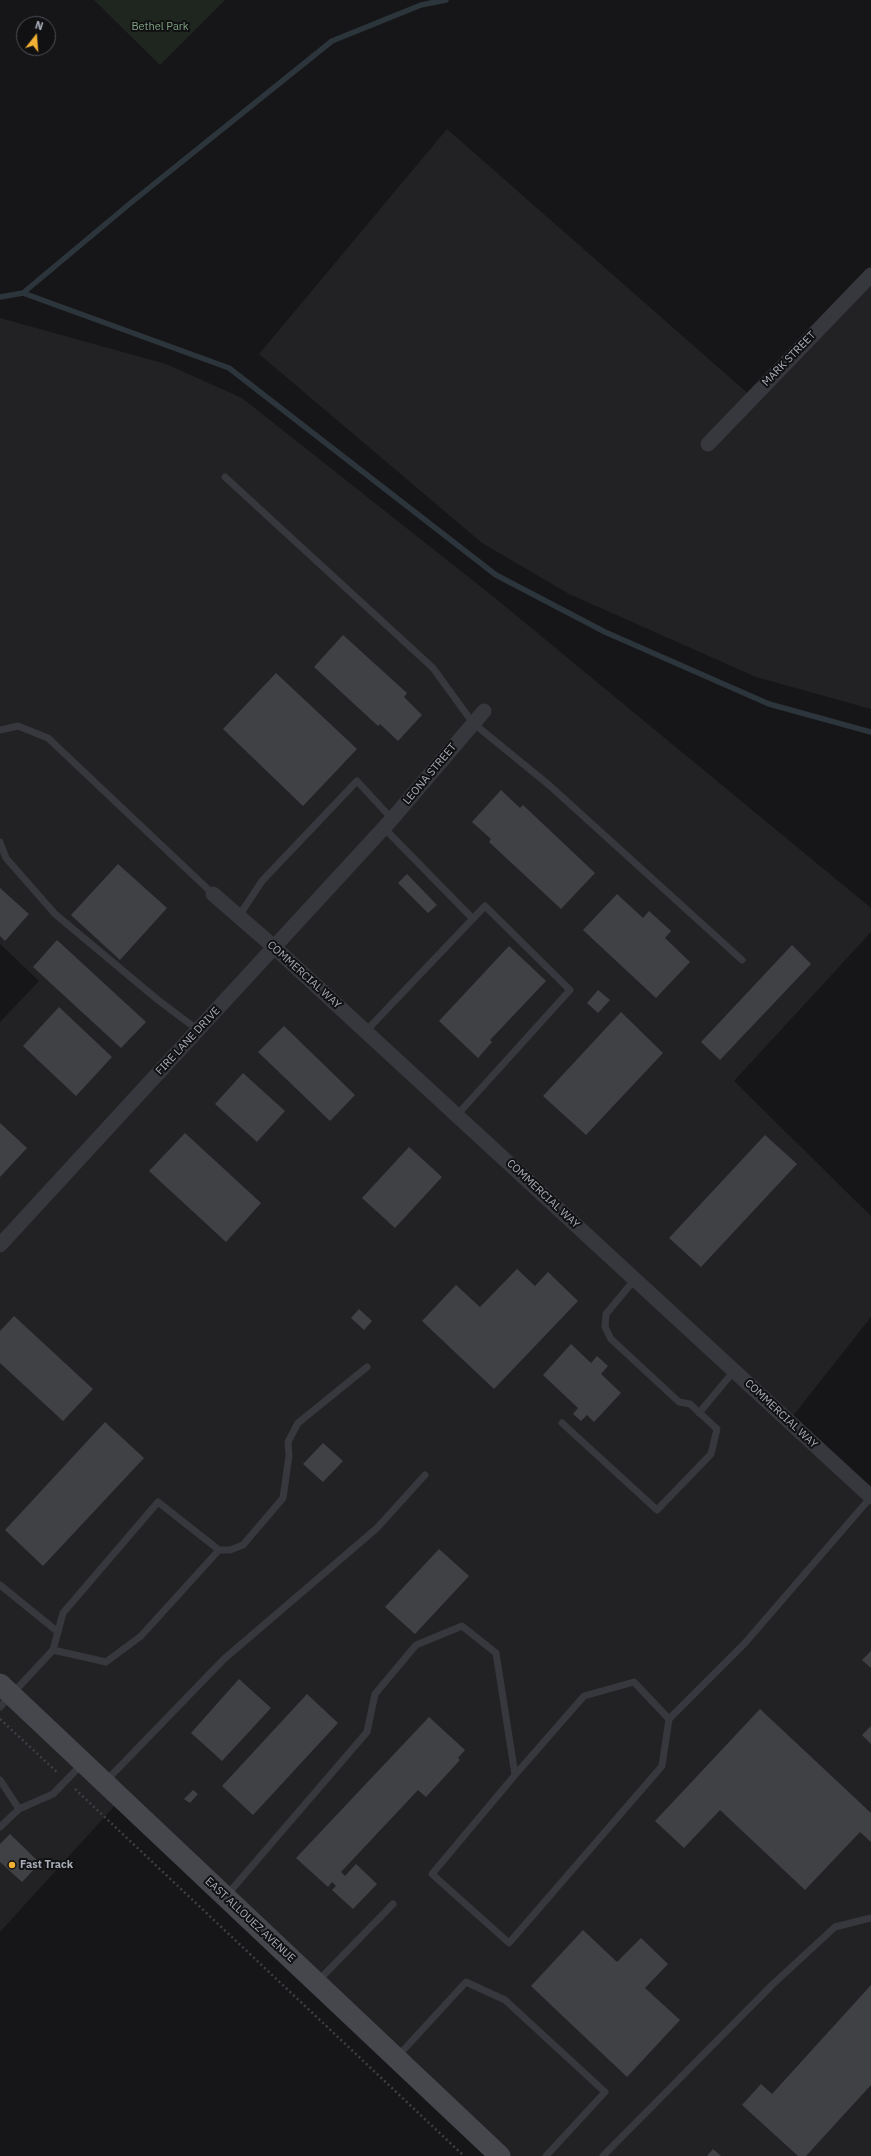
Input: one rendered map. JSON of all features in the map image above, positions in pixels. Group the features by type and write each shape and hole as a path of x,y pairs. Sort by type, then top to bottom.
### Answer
{"street":[{"name":"MARK STREET","path":"708,444 871,275"},
{"name":"LEONA STREET","path":"384,828 484,711"},
{"name":"FIRE LANE DRIVE","path":"0,1245 384,828"},
{"name":"COMMERCIAL WAY","path":"213,894 274,947 366,1031 871,1497"},
{"name":"EAST ALLOUEZ AVENUE","path":"4,1696 104,1782 500,2156"}],"lane":[{"path":"225,477 433,668 473,723 549,785 742,960"},
{"path":"0,730 18,726 48,738 213,894"},
{"path":"238,916 262,881 357,781 384,828 473,920"},
{"path":"0,842 6,858 55,914 158,1000 198,1030"},
{"path":"366,1031 485,906 570,990 457,1115"},
{"path":"562,1423 657,1510 710,1454 717,1429 690,1404 679,1402 611,1339 605,1327 606,1314 635,1279"},
{"path":"4,1696 53,1650 64,1613 158,1502 219,1550 230,1550 243,1545 283,1498 289,1456 288,1442 298,1423 368,1367"},
{"path":"699,1413 734,1371"},
{"path":"104,1782 224,1659 377,1528 425,1475"},
{"path":"669,1719 634,1682 584,1696 432,1874 509,1943 562,1885 662,1766 669,1719 745,1643 871,1497"},
{"path":"53,1650 106,1662 141,1636 219,1550"},
{"path":"0,1585 58,1632"},
{"path":"225,1896 366,1732 374,1694 416,1645 462,1626 496,1653 515,1775"},
{"path":"0,1828 19,1809 53,1794 83,1763"},
{"path":"0,1780 19,1809"},
{"path":"316,1982 393,1904"},
{"path":"603,2156 772,1985 835,1927 871,1918"},
{"path":"396,2058 466,1982 505,2000 605,2092 546,2156"}],"path":[{"path":"0,1719 464,2156"}],"shaded area":[{"path":"447,129 752,397 871,275 871,709 756,677 569,594 482,543 259,354"},
{"path":"0,318 166,364 242,398 495,598 871,908 871,932 734,1081 871,1216 871,1317 789,1421 871,1497 871,2156 500,2156 121,1799 0,1932 0,1022 39,981 0,944"}],"green space":[{"name":"Bethel Park","path":"94,0 225,0 160,65"}],"building":[{"path":"343,635 407,693 404,697 422,715 398,741 380,724 378,726 314,667"},
{"path":"276,673 357,749 303,806 223,729"},
{"path":"501,790 520,808 523,805 595,873 561,909 489,842 491,839 472,822"},
{"path":"118,864 167,908 120,960 71,915"},
{"path":"407,874 437,905 428,913 398,883"},
{"path":"0,888 29,914 5,941 0,936"},
{"path":"617,894 643,918 649,911 671,931 665,938 690,962 656,998 583,930"},
{"path":"57,940 146,1022 121,1048 33,967"},
{"path":"792,945 811,964 720,1060 701,1042"},
{"path":"509,946 546,981 490,1040 492,1042 478,1058 439,1021"},
{"path":"598,990 610,1000 598,1013 587,1003"},
{"path":"59,1007 112,1057 76,1096 23,1046"},
{"path":"621,1012 663,1053 586,1135 543,1096"},
{"path":"284,1026 355,1095 330,1121 258,1052"},
{"path":"243,1073 285,1111 257,1142 215,1104"},
{"path":"0,1123 27,1148 0,1177"},
{"path":"185,1133 261,1203 226,1242 149,1171"},
{"path":"765,1135 797,1164 701,1267 669,1238"},
{"path":"409,1147 442,1177 395,1228 362,1198"},
{"path":"517,1269 535,1286 548,1272 578,1301 494,1389 422,1321 456,1285 480,1307"},
{"path":"359,1309 372,1321 364,1330 351,1318"},
{"path":"14,1316 93,1389 63,1421 0,1363 0,1331"},
{"path":"571,1344 591,1363 597,1356 608,1366 601,1374 621,1393 594,1422 587,1415 581,1421 573,1414 578,1408 543,1375"},
{"path":"105,1422 144,1458 43,1566 5,1530"},
{"path":"323,1443 343,1461 323,1482 303,1464"},
{"path":"439,1549 469,1576 415,1634 385,1607"},
{"path":"871,1651 871,1668 862,1660"},
{"path":"239,1679 271,1708 222,1761 191,1733"},
{"path":"307,1694 338,1723 253,1815 222,1786"},
{"path":"760,1709 871,1813 871,1842 860,1832 805,1890 720,1810 684,1848 655,1821"},
{"path":"429,1717 465,1750 458,1758 460,1760 426,1797 418,1790 341,1872 345,1876 356,1864 377,1884 353,1909 332,1890 336,1886 332,1882 328,1887 296,1858"},
{"path":"871,1726 871,1744 862,1735"},
{"path":"193,1790 198,1794 190,1803 184,1799"},
{"path":"10,1834 40,1863 22,1882 0,1862 0,1844"},
{"path":"583,1930 617,1962 641,1938 668,1964 645,1988 680,2020 627,2077 531,1986"},
{"path":"871,1985 871,2085 806,2156 798,2156 742,2105 761,2084 772,2094"},
{"path":"713,2149 721,2156 707,2156"}],"waterway":[{"path":"23,293 133,201 332,41 421,5 446,0"},
{"path":"0,297 23,293 229,368 496,575 605,632 769,704 871,732"}],"place":[{"name":"Fast Track","path":"12,1865"}]}
